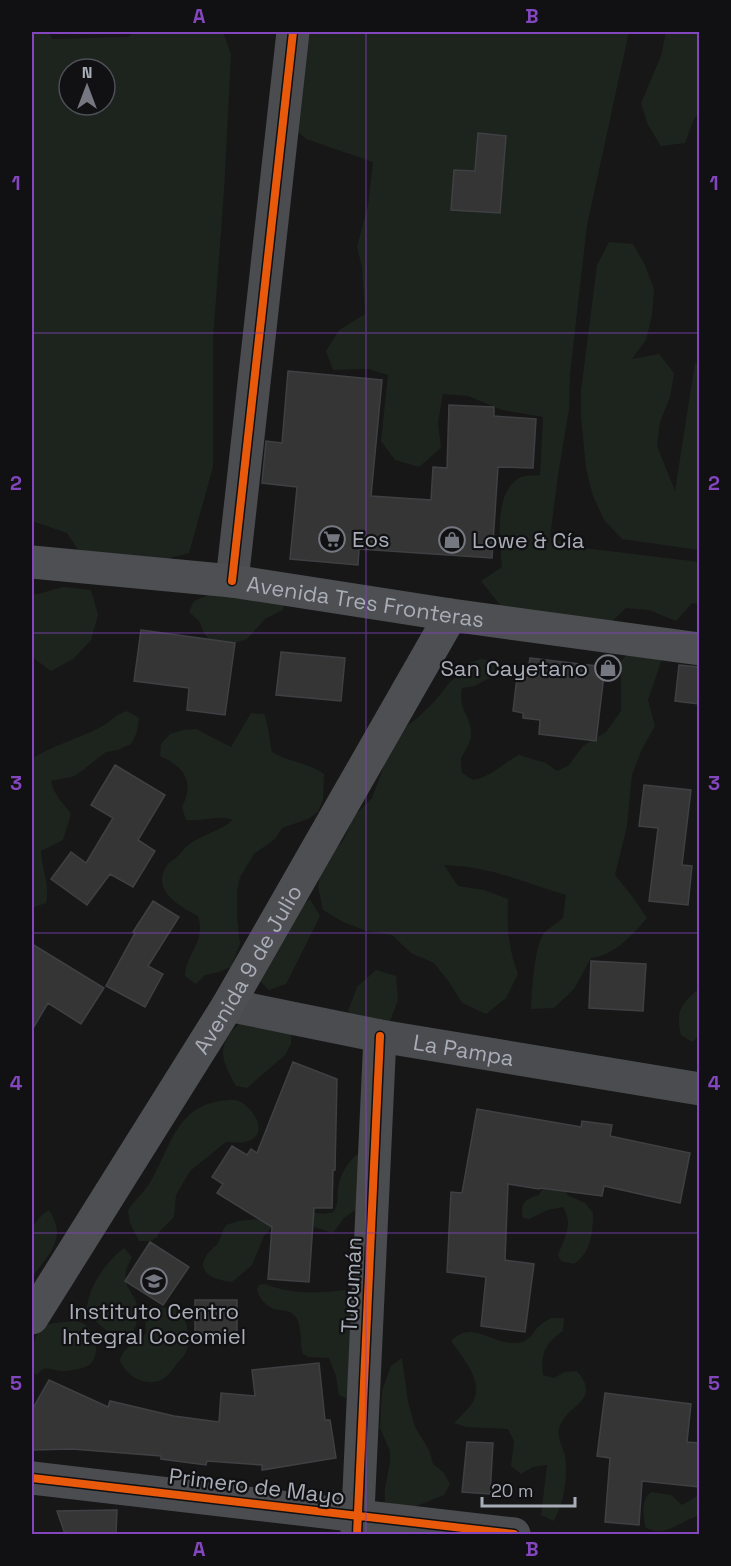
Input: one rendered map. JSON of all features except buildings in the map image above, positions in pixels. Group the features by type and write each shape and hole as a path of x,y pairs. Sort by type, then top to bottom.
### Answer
{"main road":[{"name":"Avenida Tres Fronteras","path":"32,562 232,581 699,650"},
{"name":"Avenida 9 de Julio","path":"32,1318 228,1005 451,615"}],"street":[{"path":"232,581 292,32"},
{"name":"La Pampa","path":"228,1005 380,1036 699,1089"},
{"name":"Tucumán","path":"358,1525 380,1036"},
{"name":"Primero de Mayo","path":"32,1478 358,1525 514,1534"}],"shaded area":[{"path":"32,32 49,32 52,39 128,37 134,32 223,32 231,54 213,339 213,467 189,553 154,562 80,553 67,533 32,521"},
{"path":"294,32 629,32 587,225 570,374 569,409 550,537 576,547 699,562 699,604 692,603 676,621 649,610 626,608 602,631 528,609 516,625 481,581 502,567 500,518 506,493 521,477 540,475 543,417 502,410 468,396 443,394 438,422 441,448 419,467 395,460 381,441 388,375 368,369 333,370 326,351 339,330 365,314 362,267 357,247 368,205 373,162 306,139 281,116"},
{"path":"666,32 699,32 700,113 694,119 685,143 661,146 648,125 641,103 661,56"},
{"path":"609,242 633,244 645,265 654,289 652,315 646,340 632,359 659,354 674,373 670,397 660,422 657,446 675,491 695,363 699,364 699,550 622,539 604,520 593,496 586,468 581,391 597,265"},
{"path":"63,587 91,590 98,615 91,640 73,659 51,671 32,657 32,594"},
{"path":"218,591 286,597 283,610 266,618 247,639 222,647 211,642 199,621 189,612 194,601"},
{"path":"639,642 665,650 648,700 655,726 642,749 632,775 627,826 615,875 647,918 615,949 591,958 574,989 554,1008 531,1009 533,981 541,940 544,933 563,918 566,895 476,868 444,865 458,886 484,890 508,899 509,937 518,974 506,998 486,1014 462,1003 434,963 411,953 392,935 367,931 343,922 323,910 318,886 321,873 333,851 343,841 354,816 372,798 390,749 404,728 434,702 451,681 461,674 468,663 481,659 495,661 496,675 474,686 462,688 462,703 469,721 471,737 461,759 462,773 473,780 491,773 519,755 546,763 557,771 568,766 583,746 606,732 621,711 621,661"},
{"path":"127,711 139,718 137,732 131,744 106,752 75,776 51,781 57,795 71,814 63,840 41,851 47,896 46,903 34,907 32,906 33,758 99,728"},
{"path":"251,713 264,714 272,752 324,774 323,800 318,812 308,819 282,828 275,839 254,854 240,877 237,891 240,944 231,967 205,975 196,984 185,976 186,967 200,933 198,916 169,896 164,889 163,873 168,864 188,845 233,820 222,818 186,820 182,807 186,798 187,782 181,770 160,756 161,744 170,734 196,729 231,747"},
{"path":"310,899 320,916 286,984 269,990 253,974 293,914"},
{"path":"376,970 396,976 398,1000 389,1024 365,1029 348,1011 357,987"},
{"path":"696,991 699,992 699,1036 692,1042 681,1035 679,1016 682,1006"},
{"path":"244,1019 292,1030 291,1044 285,1055 247,1088 236,1086 226,1066 223,1050 229,1035"},
{"path":"235,1100 246,1106 255,1117 258,1123 256,1135 245,1142 226,1142 190,1171 176,1195 174,1217 157,1237 151,1241 139,1241 130,1223 128,1210 151,1181 180,1125 201,1107 216,1102"},
{"path":"358,1154 360,1207 344,1218 333,1233 308,1225 311,1212 324,1214 333,1212 337,1204 338,1188 343,1173"},
{"path":"545,1183 565,1189 567,1195 585,1203 593,1213 587,1248 574,1264 561,1261 558,1255 568,1225 563,1207 548,1210 529,1219 523,1218 523,1205 530,1198 539,1195"},
{"path":"49,1210 57,1229 54,1245 32,1277 32,1227"},
{"path":"259,1219 273,1226 264,1236 252,1265 232,1282 207,1273 203,1264 205,1258 218,1243 226,1225"},
{"path":"124,1248 132,1257 126,1278 138,1312 135,1326 128,1339 110,1333 86,1313 90,1294 98,1277"},
{"path":"265,1284 305,1292 346,1290 354,1300 351,1394 345,1398 339,1395 336,1376 329,1358 309,1357 303,1354 300,1329 295,1316 287,1311 271,1308 261,1299 257,1290 259,1285"},
{"path":"149,1306 182,1311 188,1340 185,1353 169,1374 163,1379 151,1382 132,1376 120,1361 124,1352 146,1333 145,1314"},
{"path":"551,1318 564,1318 563,1331 548,1344 542,1361 543,1375 554,1378 565,1372 577,1371 584,1381 586,1390 580,1402 568,1414 559,1429 566,1473 563,1497 554,1521 541,1515 547,1465 533,1467 521,1474 511,1466 514,1441 508,1429 466,1427 454,1423 471,1405 476,1388 471,1371 451,1341 460,1334 468,1332 512,1343 522,1342"},
{"path":"75,1321 88,1327 95,1340 96,1354 89,1365 76,1370 61,1371 48,1368 37,1375 32,1372 34,1344 39,1331 50,1324"},
{"path":"402,1358 408,1402 415,1427 429,1450 433,1464 443,1472 450,1484 444,1495 409,1509 385,1502 390,1451 380,1428 382,1390 391,1366"},
{"path":"651,1492 671,1495 682,1505 699,1495 699,1516 666,1530 653,1530 645,1527 644,1503"},
{"path":"199,1532 264,1532 265,1534 193,1534"}],"cycle path":[{"path":"232,581 293,32"},
{"path":"357,1534 380,1036"},
{"path":"32,1478 514,1534"}],"place":[{"name":"Eos","path":"332,539"},
{"name":"Lowe & Cía","path":"452,540"},
{"name":"San Cayetano","path":"608,668"},
{"name":"Instituto Centro Integral Cocomiel","path":"154,1281"}]}
